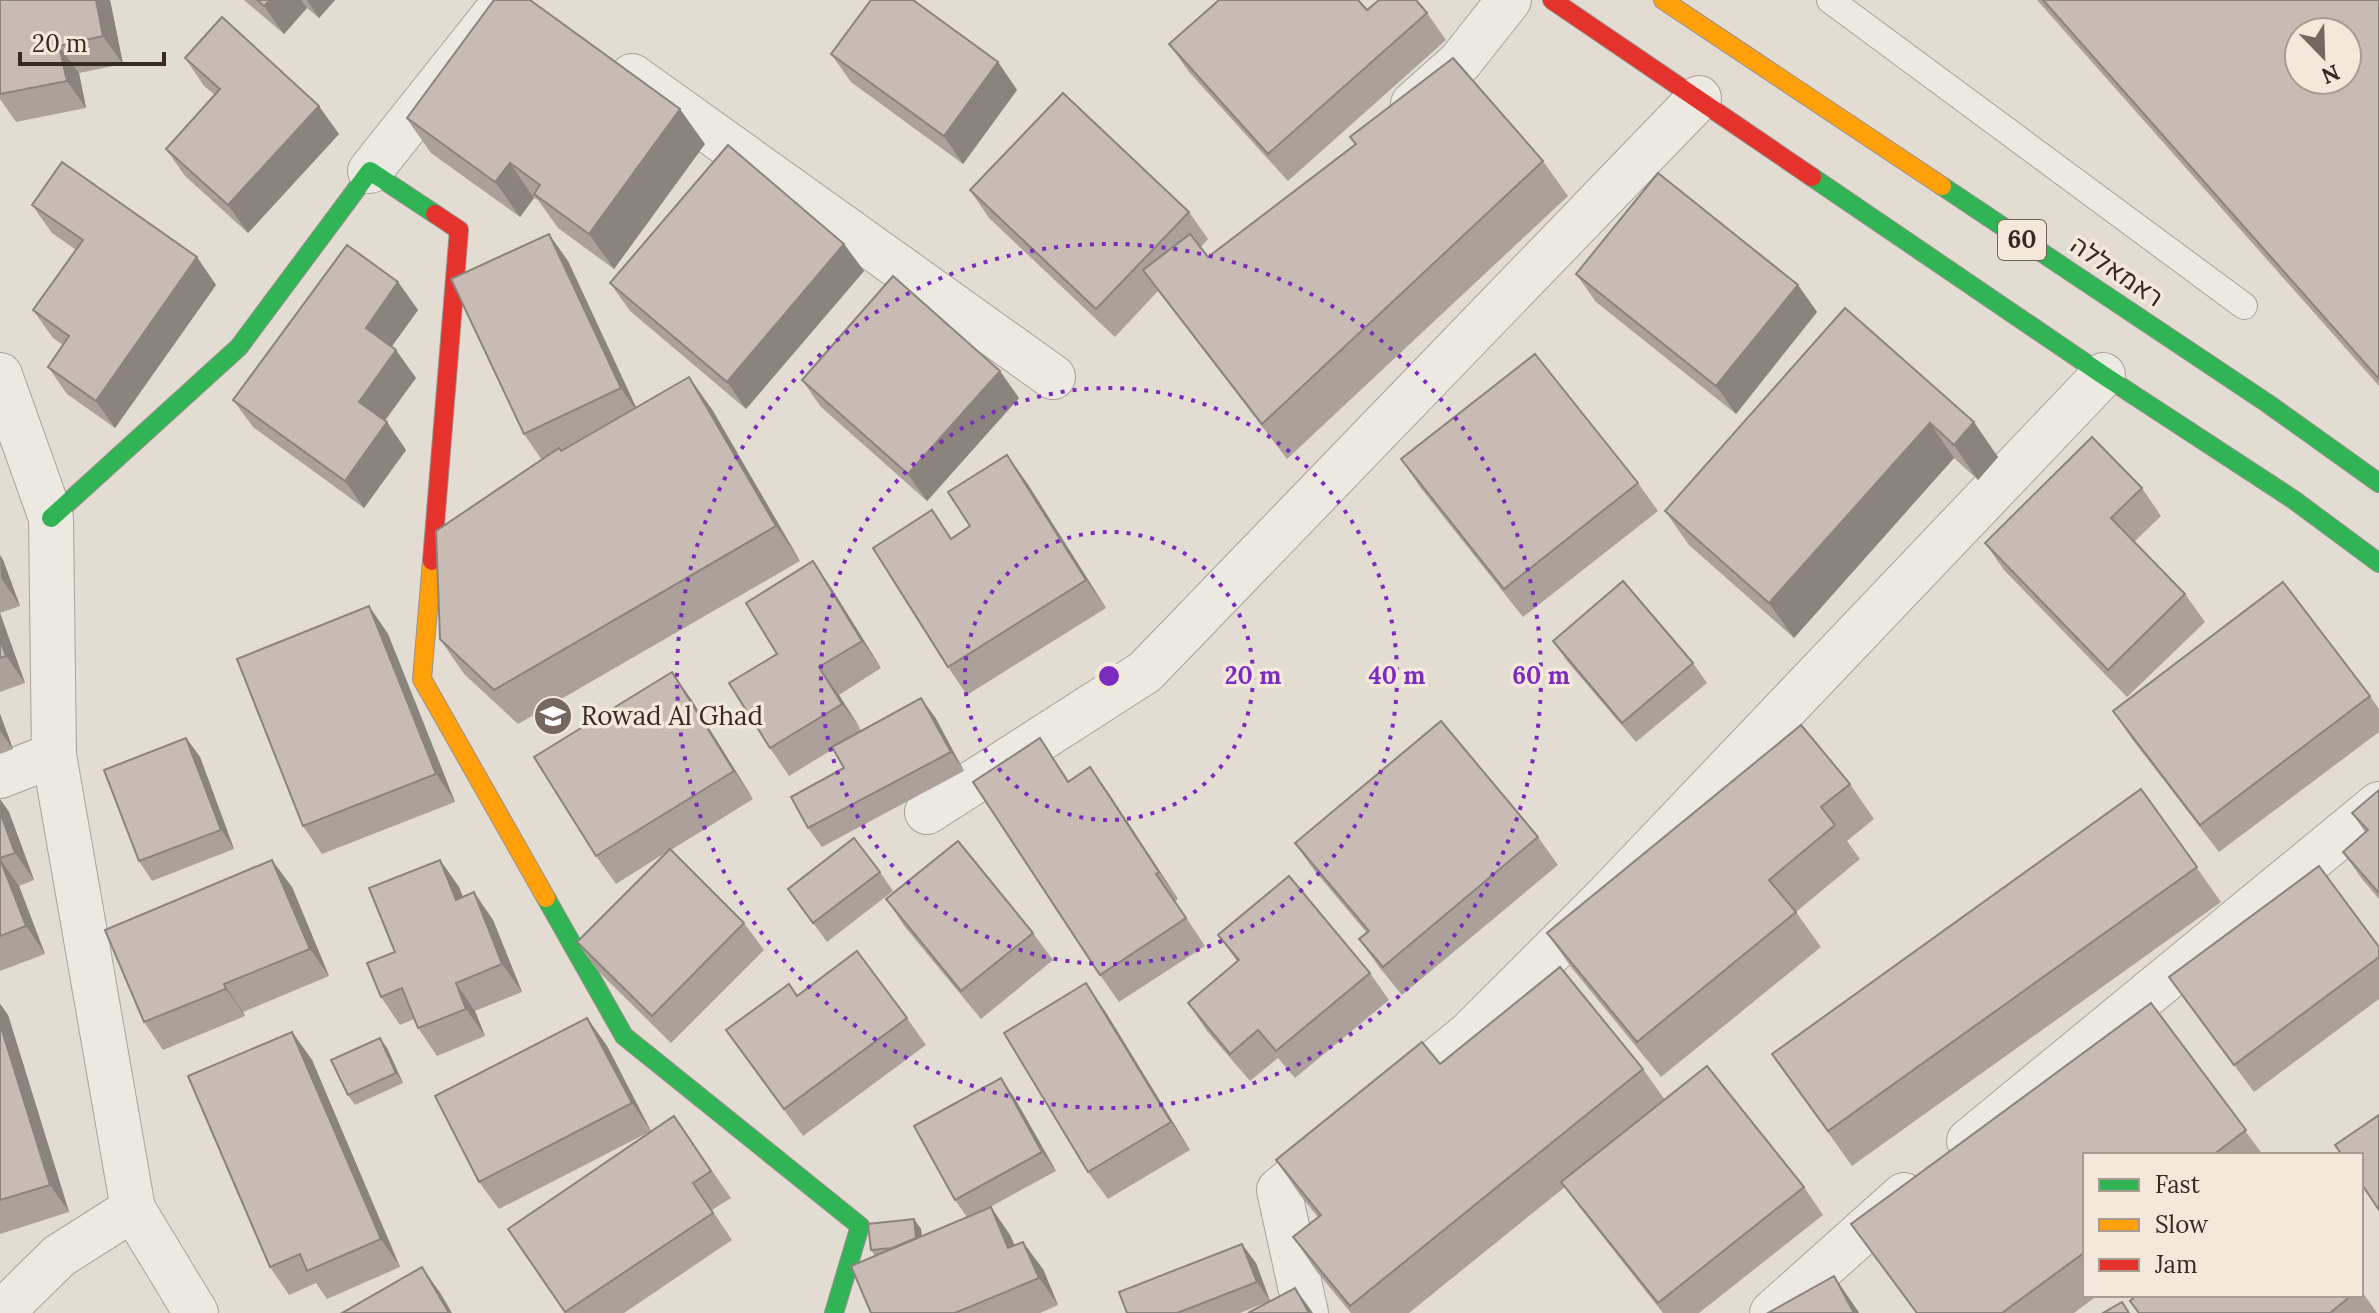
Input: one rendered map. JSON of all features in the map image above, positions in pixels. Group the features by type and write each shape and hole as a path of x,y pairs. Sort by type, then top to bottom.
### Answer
{"main road":[{"path":"1552,0 2103,375 2294,500 2379,563"},
{"name":"ראמאללה","path":"1663,0 2267,403 2379,483"},
{"path":"51,518 239,347 370,171 459,230 422,679 624,1036 860,1226 834,1313"}],"street":[{"path":"1380,134 1460,62 1509,0"},
{"path":"370,171 524,3"},
{"path":"603,55 1053,377"},
{"path":"927,812 1145,672 1699,98"},
{"path":"0,375 51,518 54,755 133,1209 196,1313"},
{"path":"1306,1313 1279,1190 1469,1034 1619,884 2103,375"},
{"path":"0,776 54,755"},
{"path":"1772,1313 1874,1220 2379,804"},
{"path":"1,1313 59,1256 133,1209"}],"lane":[{"path":"1830,0 2244,306"}],"building":[{"path":"0,0 96,0 103,36 59,46 67,81 0,94"},
{"path":"494,0 530,0 680,109 589,234 534,194 540,185 510,163 495,182 407,118"},
{"path":"871,0 913,0 998,62 944,136 831,54"},
{"path":"1219,0 1358,0 1367,10 1379,0 1416,0 1427,13 1268,154 1169,44"},
{"path":"2043,0 2379,0 2379,379"},
{"path":"222,17 319,106 228,205 166,149 220,89 185,58"},
{"path":"1453,58 1543,161 1262,424 1143,270 1190,234 1208,257 1356,144 1350,137"},
{"path":"1063,93 1189,212 1096,309 970,190"},
{"path":"728,145 844,244 727,382 610,283"},
{"path":"62,162 197,257 96,401 48,367 69,336 33,310 83,240 32,205"},
{"path":"1658,173 1798,285 1716,386 1576,274"},
{"path":"549,234 621,388 524,434 451,279"},
{"path":"347,245 398,282 366,328 396,350 359,402 387,422 345,481 233,400"},
{"path":"893,276 1000,371 908,474 802,380"},
{"path":"1845,308 1974,422 1954,445 1930,423 1769,603 1665,511"},
{"path":"1535,354 1638,483 1504,589 1401,459"},
{"path":"689,377 776,526 494,690 440,639 436,531 559,448 561,451"},
{"path":"2092,437 2142,488 2111,518 2185,594 2108,670 1985,543"},
{"path":"1007,455 1086,580 948,667 873,548 932,510 951,539 970,526 948,492"},
{"path":"813,561 862,641 819,667 842,704 770,748 729,683 777,654 746,603"},
{"path":"1623,581 1693,663 1622,723 1553,641"},
{"path":"2283,582 2370,696 2200,825 2113,711"},
{"path":"369,606 436,774 303,826 237,659"},
{"path":"0,639 6,656 0,658"},
{"path":"672,672 734,771 596,856 534,757"},
{"path":"921,698 951,752 808,828 791,797 844,768 832,747"},
{"path":"1441,721 1538,837 1383,967 1359,939 1369,931 1295,843"},
{"path":"1801,725 1850,784 1821,807 1835,825 1769,880 1796,912 1637,1042 1547,933"},
{"path":"186,738 221,830 139,861 104,770"},
{"path":"1040,738 1068,782 1090,767 1186,918 1100,975 973,782"},
{"path":"2141,789 2197,867 1828,1131 1772,1054"},
{"path":"2379,790 2379,893 2343,852 2368,830 2352,813"},
{"path":"0,812 15,853 0,858"},
{"path":"854,838 880,872 813,923 788,889"},
{"path":"958,841 1033,933 961,991 886,899"},
{"path":"670,849 744,923 652,1016 577,942"},
{"path":"0,859 26,926 0,936"},
{"path":"272,860 310,949 224,984 226,989 144,1022 105,930"},
{"path":"440,860 456,900 474,892 502,964 456,983 466,1009 418,1028 402,988 381,997 367,963 395,952 369,888"},
{"path":"2319,866 2379,947 2379,957 2234,1065 2169,977"},
{"path":"1289,876 1370,973 1276,1051 1258,1030 1230,1054 1188,1003 1239,960 1218,935"},
{"path":"857,951 907,1018 784,1109 726,1030 789,984 797,996"},
{"path":"1560,967 1643,1069 1350,1306 1293,1237 1321,1215 1276,1160 1422,1042 1440,1064"},
{"path":"1086,983 1171,1122 1088,1172 1004,1033"},
{"path":"2151,1003 2246,1130 2216,1153 2083,1153 2083,1253 2002,1313 1917,1313 1851,1224"},
{"path":"587,1018 632,1103 479,1182 435,1096"},
{"path":"0,1024 50,1185 0,1200"},
{"path":"292,1032 381,1239 307,1271 300,1254 270,1267 188,1076"},
{"path":"380,1038 396,1073 348,1095 331,1060"},
{"path":"1707,1066 1804,1187 1658,1303 1561,1182"},
{"path":"1001,1078 1042,1152 955,1200 914,1126"},
{"path":"2379,1115 2379,1210 2363,1186 2363,1153 2341,1153 2335,1145"},
{"path":"674,1116 711,1171 693,1183 713,1213 565,1312 508,1229"},
{"path":"991,1207 1008,1248 1023,1242 1039,1278 955,1313 871,1313 851,1266"},
{"path":"914,1219 916,1238 892,1248 871,1250 868,1224"},
{"path":"1242,1244 1257,1282 1177,1313 1127,1313 1119,1292"},
{"path":"422,1267 449,1313 342,1313"},
{"path":"1834,1276 1854,1313 1768,1313"},
{"path":"1295,1288 1309,1313 1248,1313"},
{"path":"2135,1297 2350,1297 2330,1313 2139,1313 2130,1301"},
{"path":"2122,1302 2129,1313 2103,1313"}],"traffic: fast":[{"path":"51,518 239,347 370,171 435,214"},
{"path":"1812,177 2103,375 2294,500 2379,563"},
{"path":"1942,186 2267,403 2379,483"},
{"path":"546,898 624,1036 860,1226 834,1313"}],"traffic: slow":[{"path":"1663,0 1942,186"},
{"path":"432,561 422,679 546,898"}],"traffic: jam":[{"path":"1552,0 1812,177"},
{"path":"432,561 459,230 435,214"}],"place":[{"name":"Rowad Al Ghad","path":"553,716"}]}
